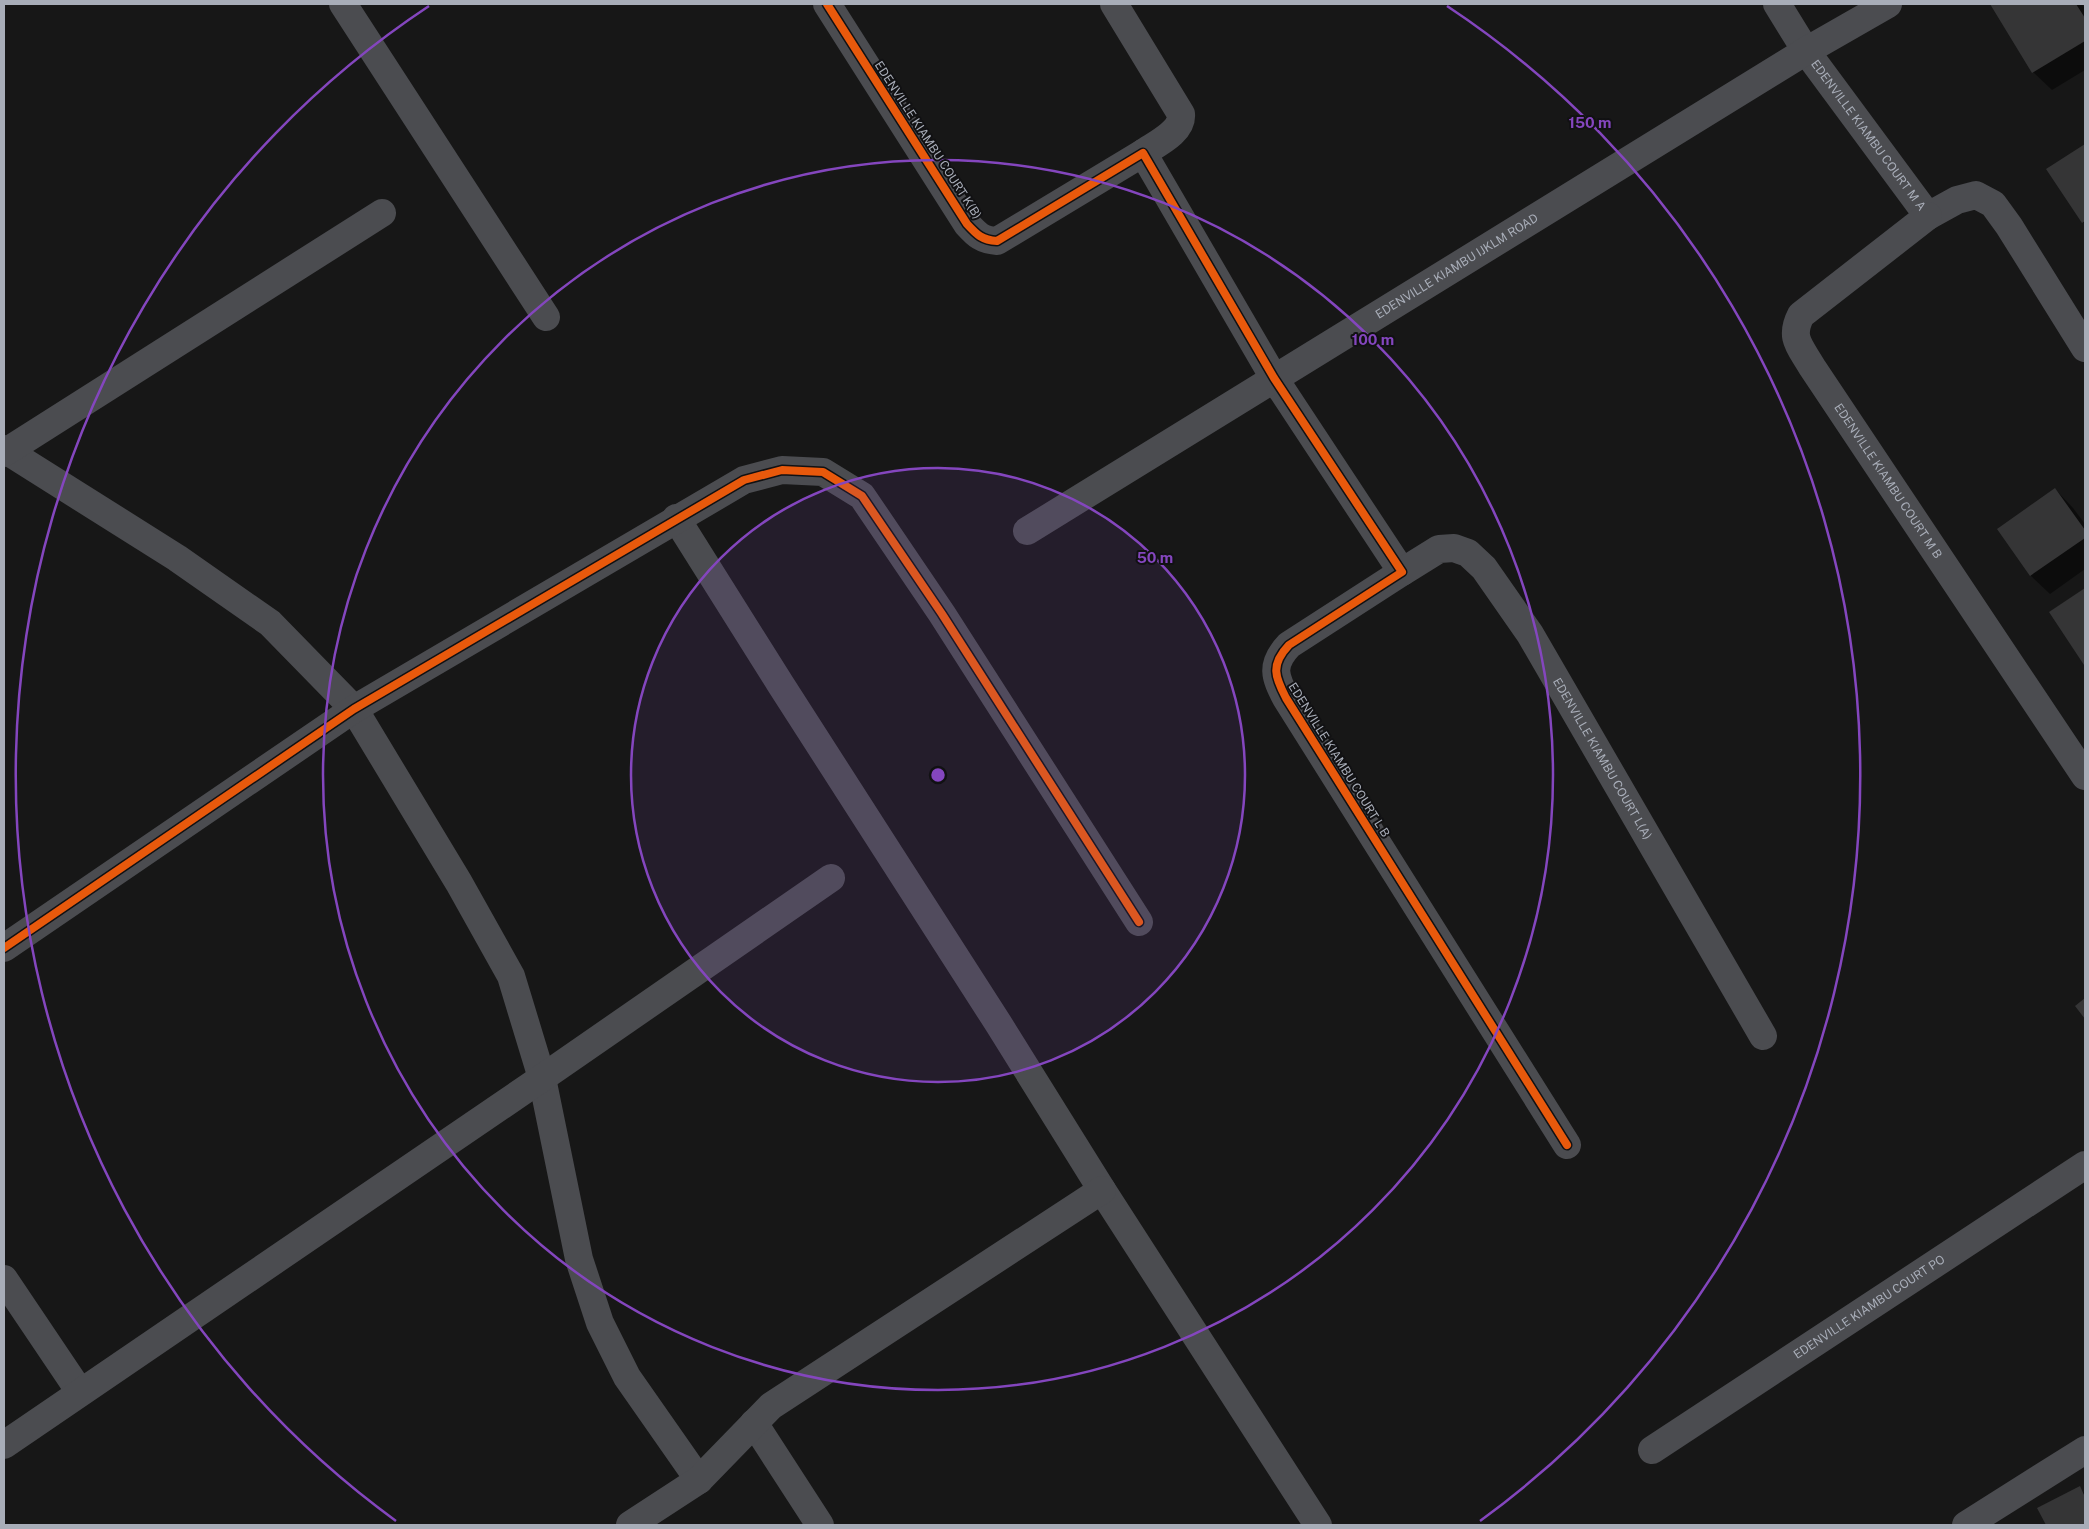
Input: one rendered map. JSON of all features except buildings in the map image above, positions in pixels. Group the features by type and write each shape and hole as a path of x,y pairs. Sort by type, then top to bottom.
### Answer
{"street":[{"path":"343,4 546,317"},
{"name":"EDENVILLE KIAMBU COURT K(B)","path":"827,4 968,224 977,236 986,240 997,241 1143,153 1176,130 1182,120 1181,114 1114,4"},
{"name":"EDENVILLE KIAMBU COURT M A","path":"1777,4 1806,51 1928,216 1957,200 1976,195 1993,204 2009,226 2085,348"},
{"name":"EDENVILLE KIAMBU IJKLM ROAD","path":"1027,531 1806,51 1888,4"},
{"path":"1143,153 1274,378 1402,572"},
{"path":"382,213 5,451 177,558 270,623 354,709 459,883 511,976 542,1078 579,1259 600,1323 627,1377 699,1480"},
{"name":"EDENVILLE KIAMBU COURT M B","path":"1928,216 1801,315 1794,327 1794,335 1817,375 2085,776"},
{"path":"4,948 354,709 676,518 744,480 782,470 822,472 862,496 942,614 1140,922"},
{"path":"676,518 998,1023 1102,1190 1318,1525"},
{"name":"EDENVILLE KIAMBU COURT L(A)","path":"1402,572 1439,549 1454,548 1468,553 1484,568 1530,634 1763,1036"},
{"name":"EDENVILLE KIAMBU COURT L B","path":"1402,572 1289,645 1277,663 1276,678 1291,707 1567,1145"},
{"path":"4,1445 542,1078 831,878"},
{"name":"EDENVILLE KIAMBU COURT PO","path":"1652,1450 2085,1165"},
{"path":"630,1525 699,1480 771,1406 1102,1190"},
{"path":"4,1279 80,1392"},
{"path":"754,1423 820,1525"},
{"path":"1966,1525 2085,1450"}],"cycle path":[{"path":"827,4 967,224 984,238 997,241 1143,153 1274,378 1402,572 1289,645 1283,652 1277,665 1276,671 1279,684 1567,1145"},
{"path":"4,948 354,709 744,480 782,470 823,472 862,496 942,614 1139,922"}]}
